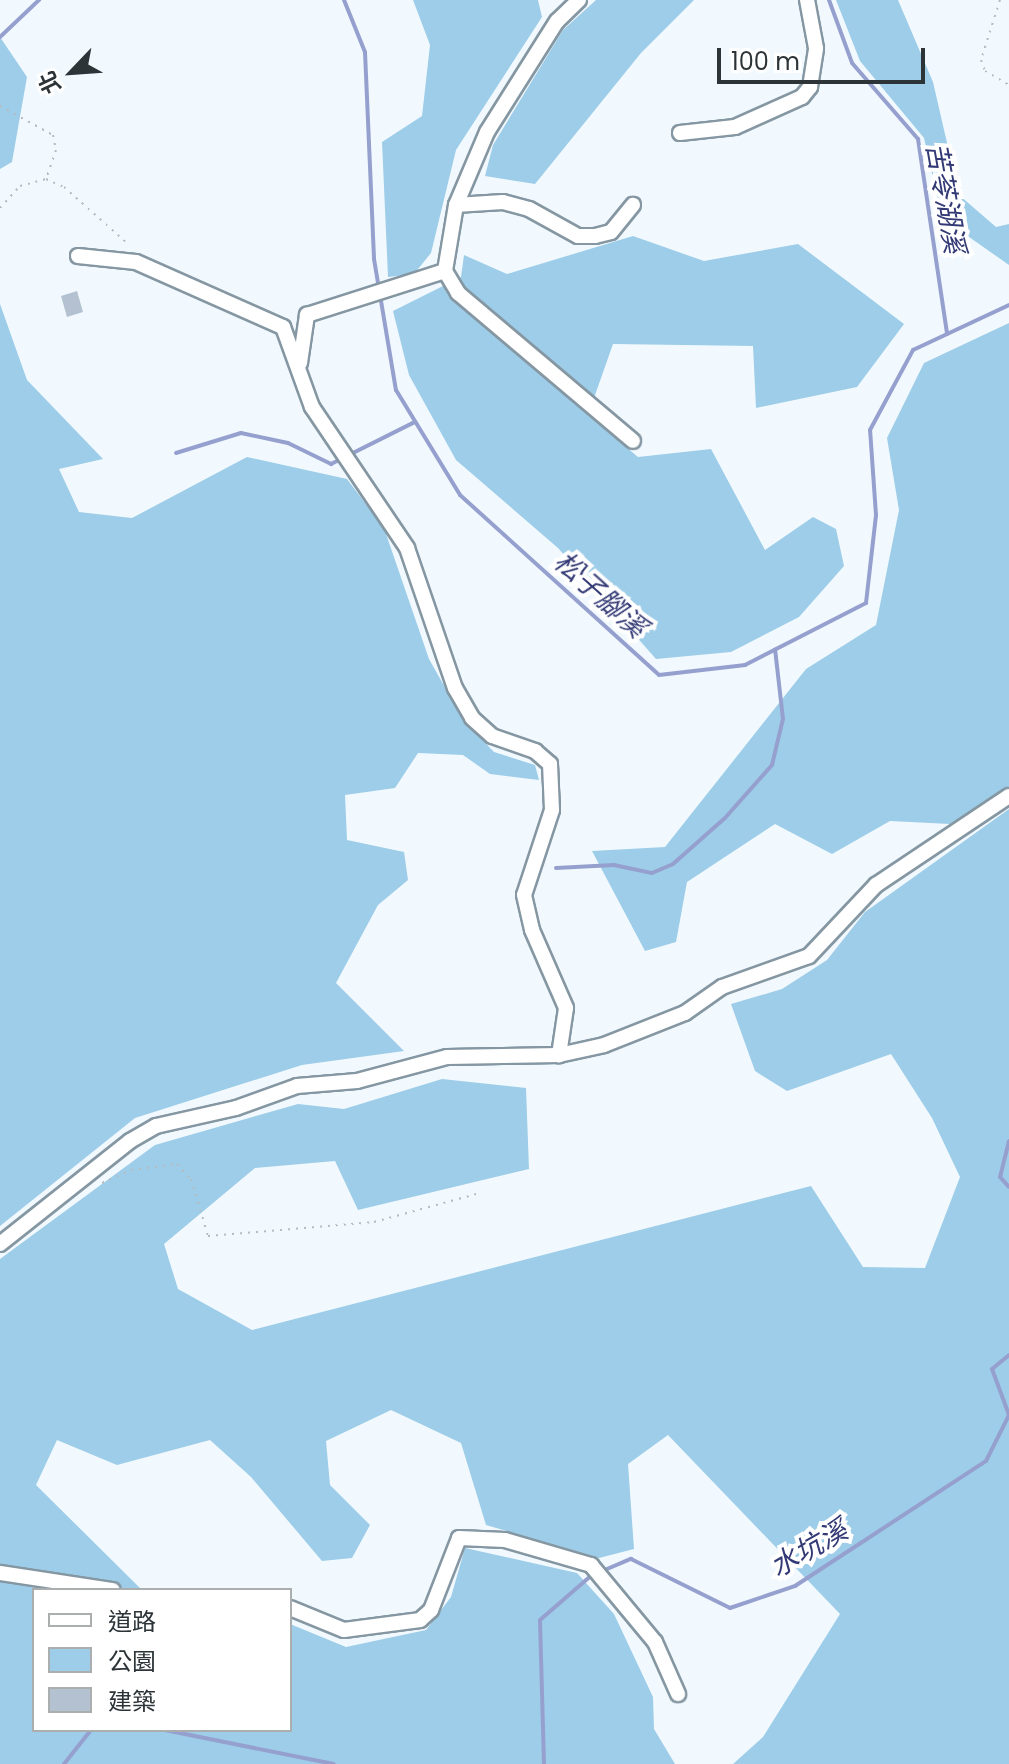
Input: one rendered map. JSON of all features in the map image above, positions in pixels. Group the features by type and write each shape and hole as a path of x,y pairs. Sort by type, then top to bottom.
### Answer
{"street":[{"path":"579,0 557,21 487,132 456,205 445,271 458,293 633,441"},
{"path":"680,133 735,127 802,97 810,87 816,48 807,0"},
{"path":"456,205 503,202 529,209 578,236 611,232 633,205"},
{"path":"78,256 121,257 283,327 300,364 312,407 407,548 455,688 472,718 492,736 535,751 550,764 552,810 524,895 532,930 566,1008 559,1055"},
{"path":"300,364 307,315 445,271"},
{"path":"0,1244 130,1141 156,1126 236,1108 297,1086 357,1081 447,1057 559,1055 604,1045 685,1013 722,987 809,956 876,885 1009,796"},
{"path":"292,1609 344,1630 420,1620 431,1610 459,1538 505,1540 591,1565 611,1584 655,1642 678,1694"},
{"path":"0,1573 100,1588"}],"path":[{"path":"1000,0 981,60 985,71 1009,85"},
{"path":"0,106 53,135 56,150 46,179"},
{"path":"0,208 20,186 46,179 64,187 124,240 139,264"},
{"path":"0,201 5,201"},
{"path":"93,1187 131,1170 177,1164 191,1179 208,1236 374,1222 480,1193"}],"green space":[{"path":"413,0 538,0 542,17 456,150 431,253 414,274 388,277 382,142 422,116 430,45"},
{"path":"596,0 694,0 641,53 535,184 485,176 493,145 563,30"},
{"path":"836,0 898,0 933,82 959,195 996,227 1009,224 1009,265 942,218 924,138 860,61"},
{"path":"0,37 27,77 12,162 0,169"},
{"path":"633,236 704,261 798,244 904,324 857,387 756,408 753,346 613,344 588,415 638,457 711,449 765,550 813,517 836,529 844,566 799,617 731,652 656,659 558,548 456,460 409,375 393,311 461,277 464,255 507,274"},
{"path":"0,304 27,380 103,459 59,469 79,512 132,518 247,457 347,479 384,528 429,659 464,721 494,752 535,765 539,780 490,774 463,755 418,753 395,788 345,795 347,840 404,852 408,880 378,905 336,983 404,1051 302,1065 135,1118 0,1226"},
{"path":"1009,323 1009,789 950,824 890,821 832,854 775,824 687,882 676,942 645,951 592,851 665,847 806,669 876,625 899,510 887,438 924,363"},
{"path":"1009,809 1009,1764 733,1764 763,1737 840,1614 668,1435 628,1464 634,1549 599,1558 486,1525 461,1443 391,1410 326,1441 330,1485 370,1525 352,1558 322,1561 251,1477 210,1440 117,1465 57,1440 36,1485 140,1588 32,1588 32,1732 292,1732 292,1625 346,1647 426,1630 451,1597 465,1548 577,1573 614,1614 653,1697 654,1729 675,1764 0,1764 0,1259 155,1145 298,1104 344,1109 442,1079 526,1088 529,1169 358,1210 335,1161 255,1168 164,1244 178,1289 252,1330 811,1186 863,1267 925,1268 960,1177 932,1118 891,1054 787,1091 755,1071 731,1004 782,989 827,960 865,912"}],"building":[{"path":"77,291 83,312 67,317 61,296"}],"waterway":[{"path":"0,37 39,0"},
{"name":"松子腳溪","path":"344,0 365,52 374,259 396,390 460,495 659,675 745,665 866,603 876,515 870,430 913,350 1009,305"},
{"name":"苦苓湖溪","path":"829,0 852,63 918,139 947,334"},
{"path":"176,453 241,433 288,443 331,464 415,422"},
{"path":"556,868 614,865 652,873 673,864 725,818 772,765 783,719 775,649"},
{"name":"水坑溪","path":"1009,1141 1000,1177 1009,1187"},
{"name":"水坑溪","path":"600,1572 631,1559 730,1608 795,1586 986,1461 1009,1415 992,1369 1009,1355"},
{"name":"水坑溪","path":"544,1764 540,1620 592,1575"},
{"name":"水坑溪","path":"64,1764 89,1732"},
{"name":"水坑溪","path":"175,1732 334,1764"}]}
